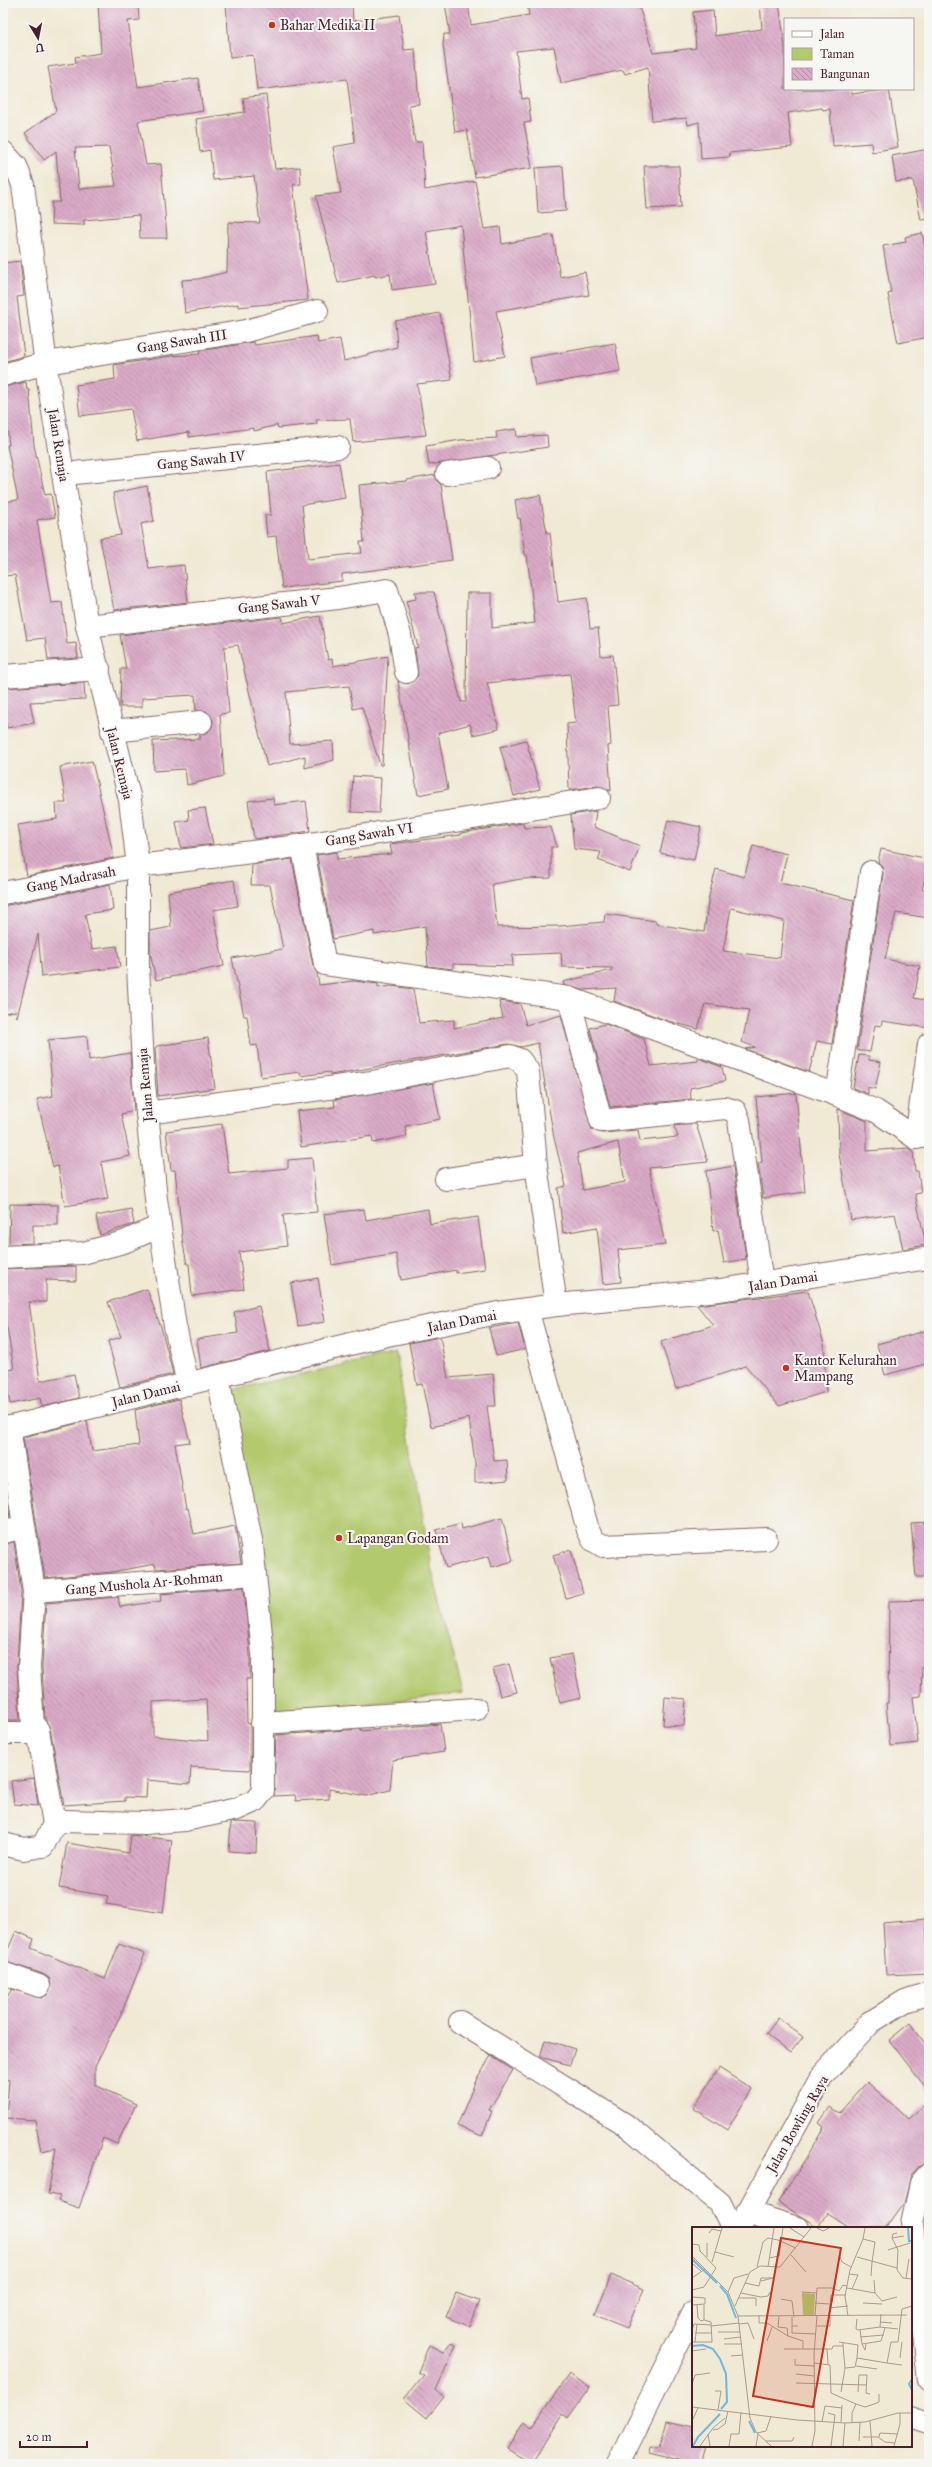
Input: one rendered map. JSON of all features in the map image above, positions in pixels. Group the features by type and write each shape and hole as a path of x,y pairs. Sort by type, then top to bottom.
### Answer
{"street":[{"name":"Jalan Remaja","path":"3,152 16,166 23,185 46,363 87,626 99,669 112,731 130,800 138,866 138,967 147,1113 160,1226 175,1326 188,1384"},
{"name":"Gang Sawah III","path":"3,375 46,363 246,332 317,312"},
{"name":"Gang Sawah IV","path":"64,474 338,447"},
{"path":"446,474 488,468"},
{"name":"Gang Sawah V","path":"87,626 338,598 387,590 400,635 406,672"},
{"path":"3,676 99,669"},
{"path":"112,731 200,722"},
{"name":"Gang Sawah VI","path":"138,866 302,845 599,798"},
{"path":"302,845 325,964 569,998 837,1094 876,1111 922,1137 929,1044"},
{"name":"Gang Madrasah","path":"3,893 138,866"},
{"path":"837,1094 871,872"},
{"path":"569,998 601,1121 725,1108 735,1111 740,1120 762,1284"},
{"path":"147,1113 372,1082 510,1056 520,1060 528,1071 536,1165 556,1305"},
{"path":"446,1178 536,1165"},
{"path":"3,1257 83,1253 124,1242 160,1226"},
{"name":"Jalan Damai","path":"6,1428 218,1378 387,1335 527,1309 762,1284 929,1258"},
{"path":"527,1309 588,1530 594,1540 603,1546 766,1539"},
{"path":"54,1824 62,1821 145,1823 185,1820 237,1809 255,1801 263,1791 263,1654 252,1545 218,1378"},
{"path":"3,1733 27,1733 32,1730 34,1725 29,1667 34,1591 13,1530 6,1428"},
{"name":"Gang Mushola Ar-Rohman","path":"34,1591 255,1574"},
{"path":"262,1723 476,1709"},
{"path":"3,1844 24,1849 43,1846 54,1824 38,1730 34,1725"},
{"path":"3,1973 39,1986"},
{"name":"Jalan Bowling Raya","path":"743,2220 823,2075 871,2022 905,2001 929,1993"},
{"path":"460,2022 629,2127 720,2203 732,2227"},
{"path":"929,2174 921,2183 912,2223 913,2262 929,2381"},
{"path":"743,2220 790,2227"},
{"path":"618,2464 685,2348 692,2317"},
{"path":"912,2417 929,2423"}],"green space":[{"name":"Lapangan Godam","path":"396,1353 431,1567 463,1693 270,1715 227,1391"}],"building":[{"path":"98,3 138,3 139,20 128,21 138,87 198,78 203,111 138,121 146,165 161,164 167,238 140,238 139,215 84,220 84,225 51,224 52,202 60,202 56,151 44,160 25,133 56,111 48,67 76,63 75,57 101,53","holes":["109,147 116,186 79,189 75,148"]},
{"path":"226,3 352,3 353,21 399,15 404,50 415,49 419,104 409,105 415,142 422,142 425,190 475,181 484,229 500,227 502,244 553,235 560,277 585,272 589,295 496,311 505,356 474,362 461,225 426,231 435,284 392,290 390,274 375,277 375,275 338,283 316,196 341,193 333,147 355,143 347,79 257,90 253,55 230,58"},
{"path":"445,3 468,3 471,25 529,15 527,3 638,3 653,53 696,48 693,12 713,10 715,36 762,29 760,3 779,3 784,39 784,90 851,90 852,94 889,90 898,147 872,152 871,143 833,146 830,109 823,110 822,108 788,113 792,147 729,153 730,157 701,159 699,122 688,125 687,118 652,121 648,67 625,74 623,70 561,83 554,47 516,51 522,99 528,98 531,122 524,123 532,168 475,177 467,130 455,132 443,45 444,34 450,34"},
{"path":"266,95 275,169 300,167 301,184 293,185 308,300 238,307 238,304 185,313 182,280 198,279 227,272 228,222 260,223 254,176 213,180 210,150 200,152 196,119 245,112 243,98"},
{"path":"929,149 929,219 921,220 913,180 896,182 892,156"},
{"path":"563,166 566,211 538,213 535,168"},
{"path":"644,166 679,166 681,207 647,209"},
{"path":"922,233 929,264 929,337 898,343 888,294 891,293 883,246 906,242 905,237"},
{"path":"20,261 24,296 17,297 24,356 3,362 3,263"},
{"path":"440,313 452,380 417,384 426,435 353,442 350,419 316,420 317,424 278,428 277,425 254,431 254,428 189,437 189,432 137,441 131,409 80,416 76,385 115,379 114,365 171,356 200,354 199,351 254,342 255,345 317,336 318,343 340,339 344,361 397,347 395,321"},
{"path":"615,343 620,371 535,386 530,358"},
{"path":"26,382 27,390 29,389 34,445 45,495 51,494 55,517 37,520 51,603 62,602 67,644 76,643 78,658 48,660 45,638 27,640 15,575 3,576 3,502 18,500 7,445 9,445 3,387"},
{"path":"516,429 517,437 547,435 548,447 429,465 426,446 460,440 497,438 496,432"},
{"path":"339,463 345,498 302,505 308,559 362,553 360,542 364,542 359,485 407,481 435,475 437,481 441,485 452,560 342,574 342,581 282,588 276,536 267,537 265,515 271,515 267,472"},
{"path":"147,486 154,521 141,524 149,569 184,565 188,602 114,610 100,538 121,535 113,493"},
{"path":"540,495 547,533 550,533 558,602 587,598 590,629 598,628 601,656 613,655 618,705 608,706 611,745 608,746 611,791 597,786 569,790 567,724 576,723 570,674 487,683 499,729 473,735 470,724 438,733 448,789 418,795 398,681 408,684 418,676 415,648 418,647 406,601 416,599 415,592 434,592 461,702 466,702 467,593 492,593 492,628 535,623 527,555 525,555 520,518 518,519 515,500"},
{"path":"320,616 328,660 332,659 333,666 388,656 382,765 380,765 362,707 353,709 349,686 286,692 290,744 333,741 334,760 305,768 305,756 267,766 238,645 224,647 229,713 220,714 224,776 187,785 185,769 154,771 153,741 200,739 200,735 208,732 212,727 213,720 206,711 196,710 195,695 142,698 142,707 120,707 121,669 126,669 120,635 282,617 283,623"},
{"path":"84,683 85,699 30,702 34,723 7,728 3,708 3,688"},
{"path":"526,740 540,789 514,796 500,747"},
{"path":"92,761 114,858 27,876 18,825 57,819 56,803 66,803 60,767"},
{"path":"353,776 381,778 379,813 351,812"},
{"path":"273,798 274,805 306,801 310,831 254,839 248,801"},
{"path":"205,808 213,844 181,848 176,822 189,820 188,810"},
{"path":"596,811 594,827 640,846 630,872 598,860 601,852 574,849 571,815"},
{"path":"668,820 701,827 694,860 660,853"},
{"path":"523,823 524,828 551,827 557,847 551,847 551,878 521,879 492,884 497,927 560,926 604,922 605,914 656,921 656,924 704,932 709,896 716,869 744,877 753,846 787,854 780,883 854,900 832,1044 817,1041 809,1072 745,1049 755,1047 742,1042 749,1010 705,1004 698,1029 668,1021 614,1001 616,988 583,990 564,985 563,982 612,970 612,968 562,967 561,953 512,955 513,966 453,964 453,969 428,966 425,926 374,935 374,931 333,939 317,855 337,852 337,859 392,854 390,844 461,835 461,833","holes":["731,908 784,921 780,958 723,951"]},
{"path":"881,849 929,859 922,890 929,891 929,918 896,913 885,959 920,966 914,998 929,1001 929,1028 882,1021 881,1026 875,1025 870,1052 857,1050 883,874 882,867 878,862"},
{"path":"292,859 313,966 317,973 319,985 354,981 378,984 378,988 391,986 413,989 419,1023 454,1020 454,1028 503,1018 499,1001 520,1004 526,1025 561,1015 592,1130 602,1133 638,1130 640,1141 678,1137 674,1126 696,1124 708,1162 649,1168 665,1245 618,1250 621,1282 603,1284 597,1227 563,1233 558,1188 566,1186 554,1138 538,1043 521,1047 508,1044 330,1075 330,1072 301,1076 300,1072 261,1077 257,1045 251,1046 247,1016 244,1016 232,958 283,949 270,885 251,885 252,865","holes":["618,1142 625,1182 583,1190 577,1153"]},
{"path":"234,880 238,906 213,910 224,966 156,980 150,952 150,931 171,927 168,892"},
{"path":"110,884 113,910 85,914 92,949 117,946 120,967 42,977 38,934 17,1017 16,1011 3,1013 3,906"},
{"path":"605,1024 644,1039 651,1066 698,1061 698,1058 722,1067 725,1081 690,1088 691,1099 610,1107 590,1028"},
{"path":"87,1036 89,1060 130,1053 134,1111 121,1114 130,1156 101,1162 108,1199 65,1206 58,1166 53,1167 37,1099 53,1096 48,1040"},
{"path":"208,1038 215,1088 158,1096 155,1048 157,1046"},
{"path":"859,1055 869,1056 869,1060 881,1062 875,1089 868,1087 868,1094 853,1088"},
{"path":"433,1083 440,1119 405,1126 407,1136 373,1143 372,1136 301,1147 297,1111 335,1107 334,1100"},
{"path":"796,1093 805,1192 763,1198 758,1163 762,1162 756,1097"},
{"path":"838,1109 867,1121 867,1151 908,1148 913,1150 915,1171 918,1171 921,1193 915,1194 926,1245 903,1249 895,1214 851,1220 839,1154"},
{"path":"222,1124 229,1174 288,1168 288,1160 312,1158 317,1212 283,1215 287,1246 239,1252 244,1289 192,1296 189,1264 187,1264 183,1244 175,1170 171,1170 166,1131"},
{"path":"733,1166 746,1259 724,1263 718,1230 713,1231 706,1171"},
{"path":"10,1204 58,1205 58,1225 33,1225 33,1243 9,1244"},
{"path":"131,1209 134,1224 100,1235 96,1216"},
{"path":"364,1209 366,1220 428,1209 430,1224 478,1217 485,1269 456,1273 456,1270 401,1280 396,1254 332,1265 324,1214"},
{"path":"76,1266 76,1281 46,1280 46,1302 29,1302 40,1381 74,1374 79,1398 42,1407 40,1398 10,1404 4,1371 14,1369 3,1304 7,1303 3,1269"},
{"path":"318,1278 325,1322 298,1326 291,1283"},
{"path":"147,1289 161,1327 173,1374 120,1387 108,1341 121,1337 108,1302"},
{"name":"Kantor Kelurahan Mampang","path":"808,1291 824,1344 826,1392 779,1406 746,1366 676,1389 661,1342 713,1325 697,1305"},
{"path":"259,1306 270,1351 201,1368 197,1339 238,1333 234,1312"},
{"path":"518,1323 525,1349 496,1356 489,1328"},
{"path":"929,1330 929,1363 885,1375 877,1344"},
{"path":"440,1337 448,1378 493,1374 496,1406 487,1406 494,1461 507,1460 508,1480 475,1483 475,1463 469,1418 431,1427 422,1384 417,1385 409,1343"},
{"path":"179,1399 190,1442 175,1444 186,1509 188,1508 194,1534 235,1526 241,1563 156,1569 155,1564 112,1572 45,1578 23,1437 87,1421 92,1451 139,1445 135,1410"},
{"path":"3,1471 10,1518 3,1519"},
{"path":"502,1518 513,1561 492,1567 489,1556 446,1568 436,1530 461,1523 462,1529"},
{"path":"929,1522 929,1577 916,1577 911,1523"},
{"path":"14,1542 21,1592 17,1666 20,1720 3,1720 3,1595 6,1595 3,1573 3,1544"},
{"path":"571,1550 583,1593 566,1598 553,1555"},
{"path":"244,1587 250,1655 250,1679 246,1679 247,1723 250,1724 250,1770 191,1767 190,1784 147,1780 146,1798 125,1797 125,1801 64,1805 50,1728 45,1719 42,1667 46,1603 118,1597 120,1607 161,1601 160,1594","holes":["206,1699 208,1741 153,1736 153,1702"]},
{"path":"929,1600 929,1671 922,1667 921,1696 913,1697 918,1743 890,1746 886,1703 888,1703 889,1601"},
{"path":"572,1654 581,1698 560,1703 550,1658"},
{"path":"509,1664 517,1692 500,1696 493,1668"},
{"path":"665,1697 686,1699 684,1726 663,1725"},
{"path":"440,1724 444,1752 393,1760 390,1790 366,1796 329,1789 329,1799 296,1801 295,1795 274,1796 276,1735 361,1729 361,1731"},
{"path":"34,1778 38,1806 14,1804 11,1781"},
{"path":"231,1823 257,1823 256,1853 229,1851"},
{"path":"131,1835 172,1840 163,1913 106,1904 108,1896 59,1888 67,1843 129,1853"},
{"path":"926,1919 929,1973 886,1975 883,1923"},
{"path":"16,1931 34,1939 31,1948 105,1979 119,1944 145,1954 122,2012 95,2066 95,2085 136,2104 117,2144 103,2138 79,2208 58,2201 60,2196 48,2194 56,2148 41,2151 35,2120 6,2118 9,2080 3,2079 3,2003 12,1989 41,1998 47,1995 51,1984 49,1978 43,1974 3,1961"},
{"path":"778,2018 803,2037 790,2053 766,2034"},
{"path":"910,2023 929,2049 929,2092 889,2040"},
{"path":"545,2040 575,2049 570,2065 540,2057"},
{"path":"491,2056 513,2070 489,2110 492,2111 482,2136 457,2126 477,2078"},
{"path":"719,2068 752,2089 727,2130 693,2108"},
{"path":"867,2082 909,2119 929,2101 929,2162 920,2165 911,2175 904,2203 887,2227 848,2227 827,2213 818,2227 778,2202 806,2159 824,2127 819,2123 830,2107 839,2113"},
{"path":"611,2275 644,2289 627,2328 595,2315"},
{"path":"456,2293 479,2301 469,2326 446,2317"},
{"path":"451,2342 456,2345 436,2390 444,2397 427,2418 404,2399 424,2375 418,2372 429,2345 443,2352"},
{"path":"569,2374 590,2387 568,2418 563,2414 532,2464 507,2449 524,2422 532,2427"},
{"path":"667,2421 692,2427 692,2447 705,2447 700,2464 650,2452 651,2446 660,2446"}],"place":[{"name":"Bahar Medika II","path":"272,25"},
{"name":"Kantor Kelurahan Mampang","path":"786,1368"},
{"name":"Lapangan Godam","path":"339,1538"}]}
